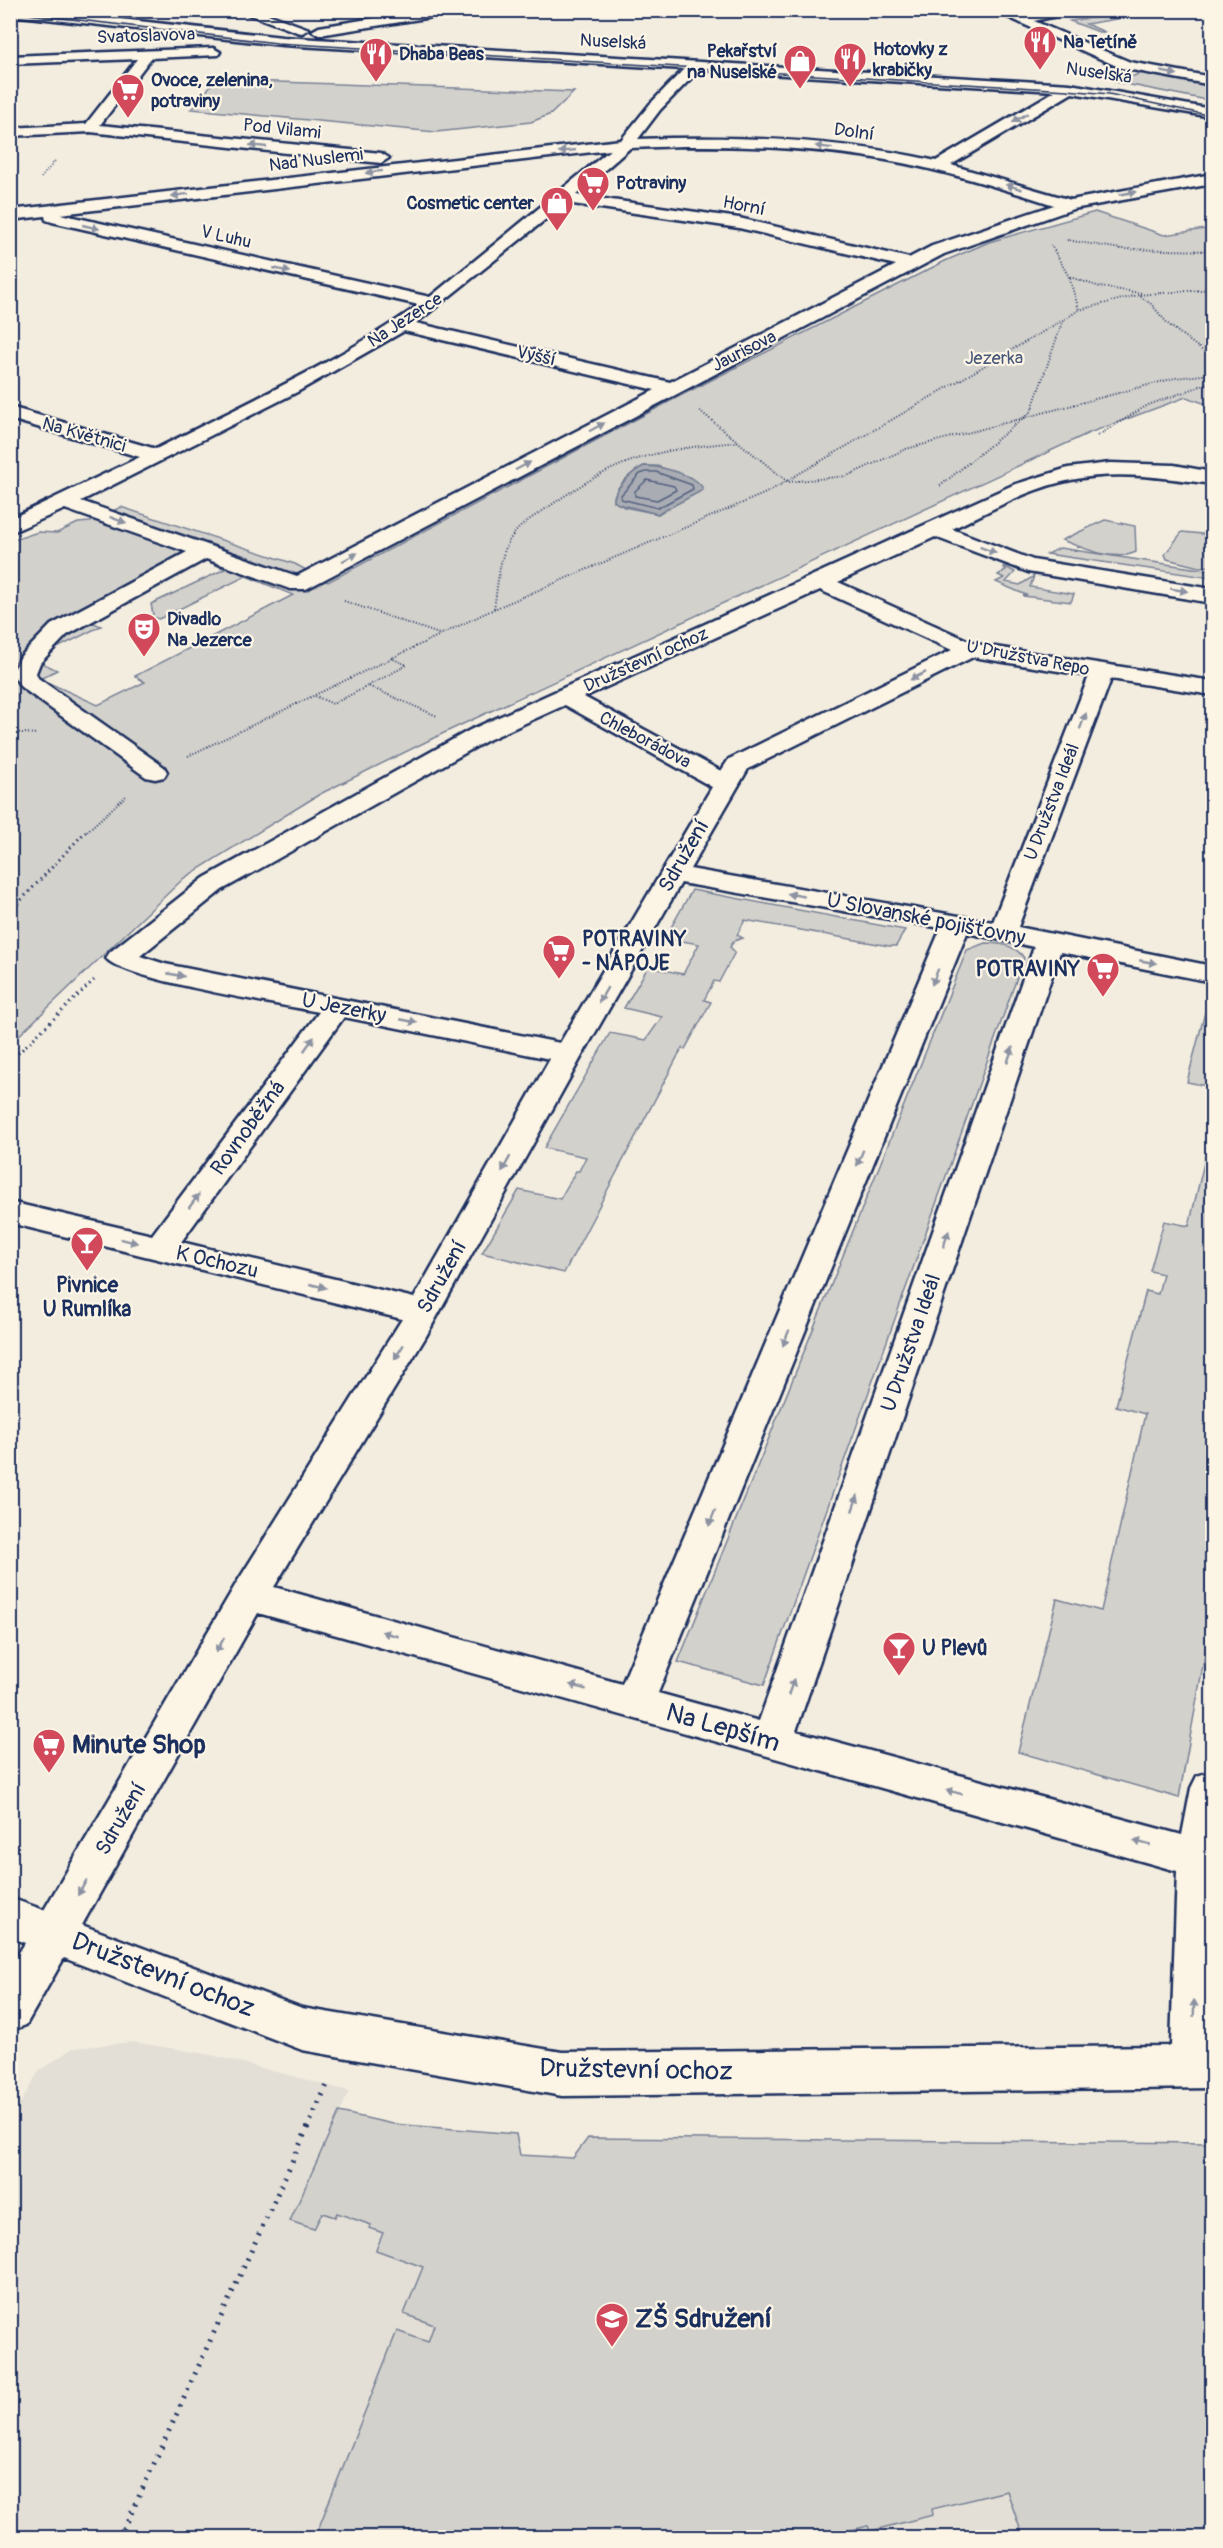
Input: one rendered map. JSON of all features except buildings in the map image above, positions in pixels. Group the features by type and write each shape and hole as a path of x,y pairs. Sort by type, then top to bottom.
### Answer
{"street":[{"path":"243,10 314,32 335,45"},
{"path":"282,41 314,32 451,10"},
{"path":"998,10 1126,65 1212,81"},
{"path":"1019,19 1077,10"},
{"name":"Nuselská","path":"10,11 335,45 1070,88 1161,102 1212,113"},
{"name":"Svatoslavova","path":"10,60 232,51 282,41"},
{"path":"90,129 147,55"},
{"name":"Na Jezerce","path":"10,527 159,456 290,388 402,325 434,303 565,198 626,144 655,106 695,66"},
{"path":"937,167 1070,88"},
{"name":"Pod Vilami","path":"10,132 90,129 442,165"},
{"name":"Dolní","path":"626,144 725,141 778,143 860,152 937,167 1070,205"},
{"name":"Nad Nuslemi","path":"10,215 626,144"},
{"name":"Jaurisova","path":"298,584 671,388 957,242 1070,205 1212,179"},
{"name":"Horní","path":"565,198 739,224 912,264"},
{"name":"V Luhu","path":"10,206 81,225 434,303"},
{"name":"Vyšší","path":"402,325 671,388"},
{"name":"Na Květnici","path":"10,413 159,456"},
{"name":"Družstevní ochoz","path":"120,958 213,884 478,735 1039,481 1082,472 1124,468 1174,471 1212,478"},
{"path":"63,501 298,584"},
{"path":"934,529 1028,566 1212,596"},
{"path":"155,772 29,681 24,673 29,661 59,630 204,551"},
{"name":"U Družstva Repo","path":"820,582 970,650 1212,688"},
{"name":"Sdružení","path":"10,2010 56,1934 249,1595 423,1312 568,1054 738,764 970,650"},
{"name":"U Družstva Ideál","path":"1002,933 1102,672"},
{"name":"Chleborádova","path":"565,696 726,784"},
{"name":"U Slovanské pojišťovny","path":"674,874 957,923 1212,974"},
{"path":"634,1703 957,923"},
{"name":"U Družstva Ideál","path":"772,1742 1049,943"},
{"name":"U Jezerky","path":"120,958 159,971 568,1054"},
{"name":"Rovnoběžná","path":"160,1248 337,1007"},
{"name":"K Ochozu","path":"10,1212 423,1312"},
{"name":"Na Lepším","path":"249,1595 772,1742 1199,1858"},
{"path":"1204,2067 1193,2017 1199,1858 1212,1788"},
{"name":"Družstevní ochoz","path":"10,1917 302,2029 562,2074 1204,2067"}],"path":[{"path":"38,181 62,154"},
{"path":"1047,238 1069,277 1079,310"},
{"path":"1060,238 1087,245 1153,252 1212,251"},
{"path":"1069,277 1100,287 1147,294"},
{"path":"10,912 91,825 155,772 439,634 788,483 1079,310 1138,295 1212,289"},
{"path":"1138,295 1151,304 1169,325 1212,358"},
{"path":"1022,419 1031,412 1063,320"},
{"path":"697,409 788,483 847,476 906,449 1174,378 1212,374"},
{"path":"1039,481 1052,465 1128,415 1212,382"},
{"path":"494,609 507,545 512,534 520,526 597,475 626,461 657,453 738,442"},
{"path":"298,584 439,634"},
{"path":"314,696 333,704 407,665 390,658"},
{"path":"368,686 478,735"},
{"path":"10,1061 120,958"},
{"path":"120,2538 327,2085"}],"shaded area":[{"name":"ZŠ Sdružení","path":"133,2042 212,2055 349,2091 340,2112 393,2124 516,2134 520,2155 573,2158 588,2138 1212,2143 1212,2537 11,2538 11,2119 39,2071 73,2048"}],"green space":[{"path":"1136,11 1164,11 1086,24 1105,32 1070,21"},
{"path":"1142,73 1212,85 1212,101 1116,82"},
{"path":"214,80 574,92 551,114 531,122 436,132 191,109 197,105"},
{"name":"Jezerka","path":"1095,212 1164,235 1212,228 1212,406 1186,397 1089,433 450,730 320,794 184,878 11,1043 11,541 38,532 57,533 78,523 90,522 121,507 295,564 328,582 680,396 945,261 989,242","holes":["644,466 657,466 680,474 658,514 624,507 614,501 614,496 620,486 629,476","202,559 225,569 151,604 153,614 150,616 159,619 246,576 293,595 135,676 145,682 98,705 40,679 57,670 38,661 43,655 101,626 89,621"]},
{"path":"1105,520 1135,526 1136,552 1128,555 1109,555 1062,540"},
{"path":"1182,532 1212,535 1212,566 1199,567 1167,559 1165,554"},
{"path":"1060,548 1212,571 1212,578 1047,554"},
{"path":"1003,566 1015,572 1006,582 1020,585 1034,576 1030,587 1074,594 1071,602 1023,596 1026,595 996,582 1004,578 998,575 1006,570"},
{"path":"692,890 905,930 896,946 889,946 745,920 737,935 743,938 734,941 730,947 735,952 719,982 714,981 704,1000 711,1002 685,1049 682,1048 564,1273 482,1253 519,1190 560,1199 576,1171 579,1171 586,1157 544,1148 610,1033 646,1040 662,1017 624,1008 648,967 683,974 699,944 665,938"},
{"path":"985,943 1007,946 1016,950 1024,958 764,1685 678,1662 967,950"},
{"path":"1212,989 1212,1087 1187,1082"},
{"path":"1212,1129 1212,1616 1179,1798 1018,1752 1057,1599 1101,1611 1145,1414 1116,1406 1146,1291 1158,1294 1163,1274 1150,1271 1164,1221 1189,1226"},
{"name":"ZŠ Sdružení","path":"339,2112 393,2124 516,2134 520,2155 573,2158 588,2138 1212,2143 1212,2537 1023,2537 1007,2491 932,2509 933,2515 870,2531 868,2526 823,2537 315,2537 397,2331 428,2342 434,2325 404,2314 423,2267 376,2250 383,2233 369,2228 371,2225 337,2213 335,2217 322,2213 314,2229 290,2221"}],"water":[{"path":"644,466 687,476 695,480 703,490 658,514 614,501 624,481"}],"tram line":[{"path":"10,12 277,43 1067,90 1109,94 1212,116"}],"place":[{"name":"Na Tetíně","path":"1040,71"},
{"name":"Dhaba Beas","path":"376,83"},
{"name":"Hotovky z krabičky","path":"850,88"},
{"name":"Pekařství na Nuselské","path":"800,90"},
{"name":"Ovoce, zelenina, potraviny","path":"128,119"},
{"name":"Potraviny","path":"593,212"},
{"name":"Cosmetic center","path":"557,232"},
{"name":"Divadlo Na Jezerce","path":"144,658"},
{"name":"POTRAVINY - NÁPOJE","path":"559,980"},
{"name":"POTRAVINY","path":"1103,998"},
{"name":"Pivnice U Rumlíka","path":"87,1272"},
{"name":"U Plevů","path":"899,1677"},
{"name":"Minute Shop","path":"49,1774"},
{"name":"ZŠ Sdružení","path":"612,2348"}]}
